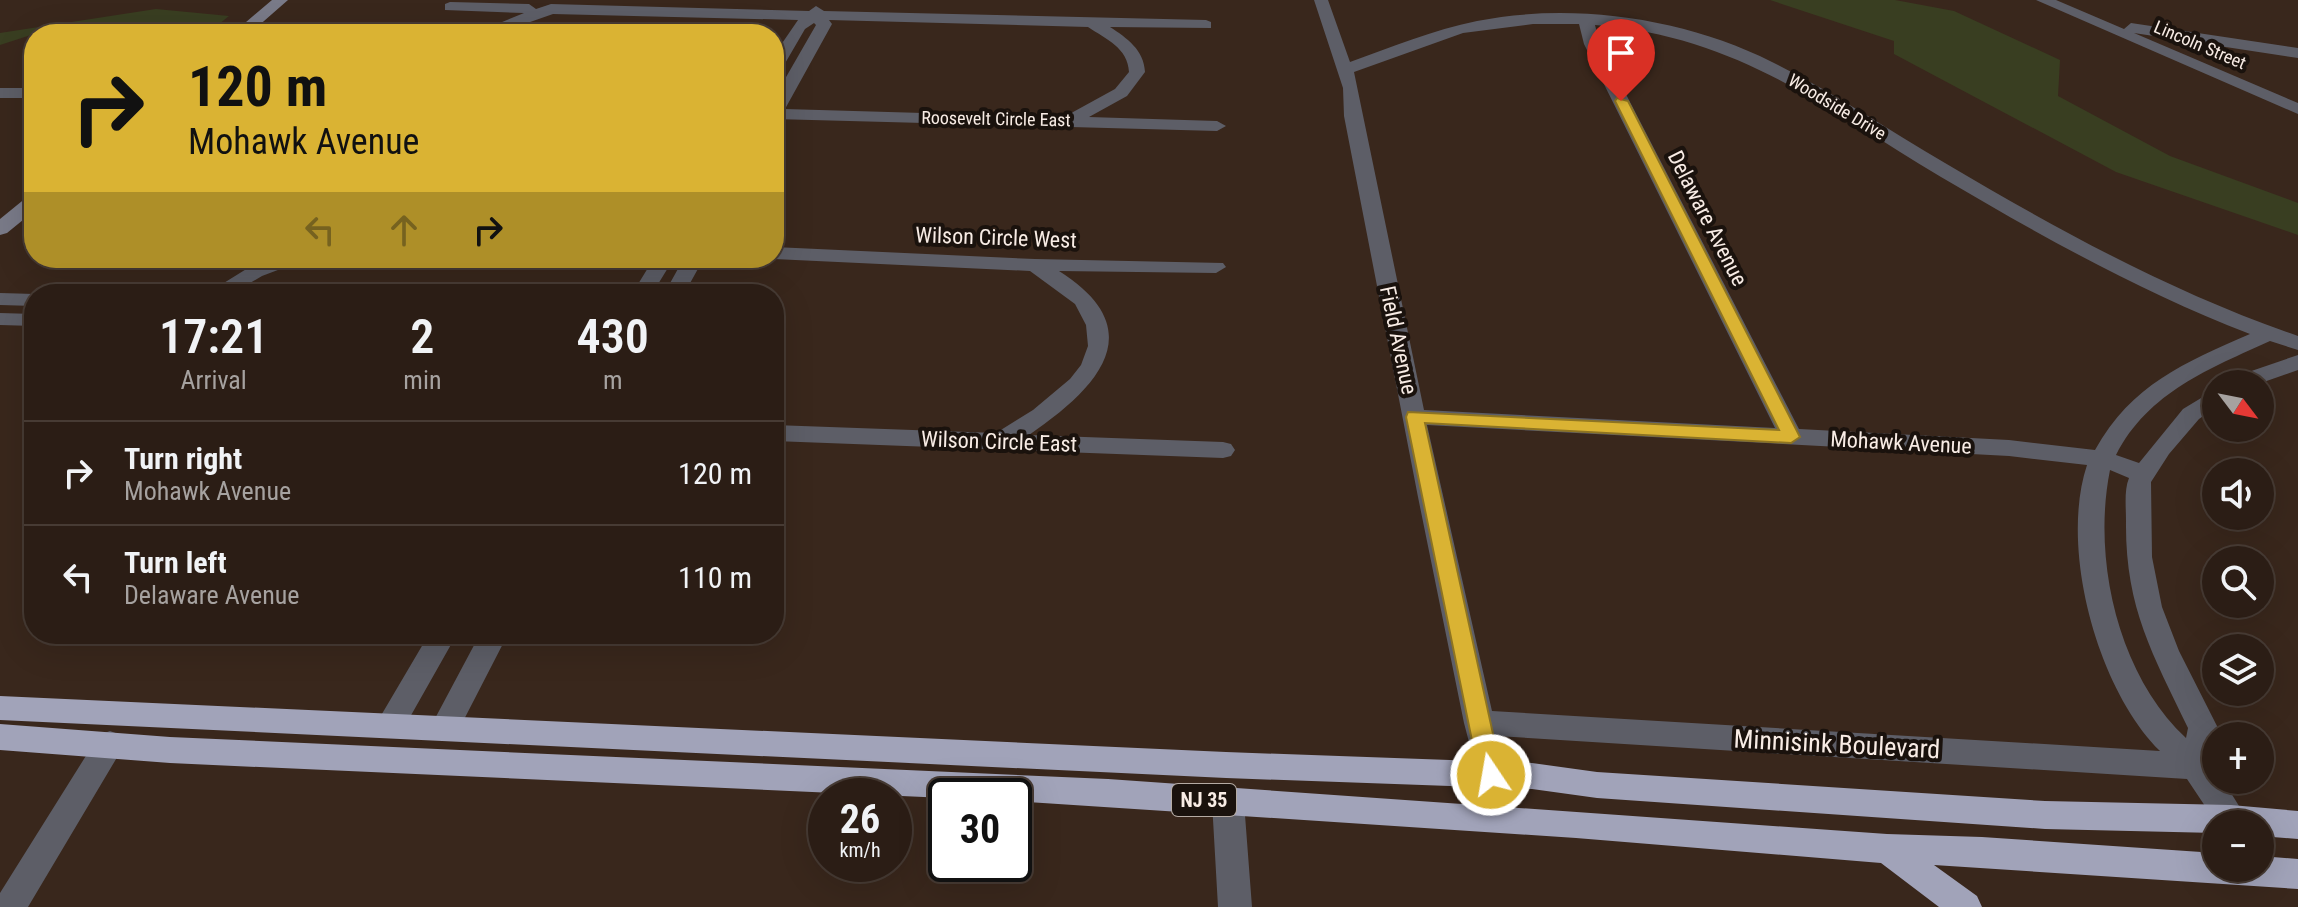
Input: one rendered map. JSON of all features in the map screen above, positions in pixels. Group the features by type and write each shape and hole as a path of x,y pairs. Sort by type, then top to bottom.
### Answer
{"highway":[{"name":"NJ 35","path":"0,708 1532,776 1597,785 2045,815 2202,818"},
{"name":"NJ 35","path":"0,737 170,750 1108,792 1887,849 1982,852 2298,874"},
{"name":"NJ 35","path":"2274,823 2298,825"},
{"path":"1887,849 1965,907"}],"main road":[{"path":"252,24 281,0"},
{"path":"0,229 24,209"}],"street":[{"path":"1007,20 1014,0"},
{"name":"Field Avenue","path":"1321,0 1351,88 1353,116 1491,775"},
{"name":"Lincoln Street","path":"2043,0 2298,109"},
{"path":"450,7 818,8 1007,20 1206,25"},
{"path":"784,52 799,26 818,8"},
{"path":"784,96 824,24 818,8"},
{"path":"509,24 551,9"},
{"name":"Woodside Drive","path":"1345,70 1410,44 1477,26 1529,19 1586,19 1673,33 1756,60 2080,248 2193,303 2298,343"},
{"name":"Delaware Avenue","path":"1586,19 1592,44 1791,437"},
{"path":"1069,120 1125,90 1136,71 1137,63 1131,51 1091,22"},
{"path":"2100,24 2298,53"},
{"path":"0,93 24,93"},
{"name":"Roosevelt Circle East","path":"784,114 1217,126"},
{"name":"Wilson Circle West","path":"784,253 1035,265 1216,267"},
{"path":"1003,440 1079,386 1093,363 1098,346 1098,331 1086,304 1075,292 1035,265"},
{"path":"234,284 266,268"},
{"path":"0,299 24,300"},
{"path":"0,319 24,320"},
{"path":"2225,810 2195,766 2150,720 2116,650 2101,605 2093,562 2090,520 2098,469 2118,432 2140,405 2169,381 2269,333"},
{"path":"2274,371 2298,362"},
{"path":"2195,766 2203,728 2165,651 2148,607 2139,557 2139,482 2161,448 2202,406"},
{"name":"Mohawk Avenue","path":"1415,417 2009,448 2104,459 2144,474"},
{"name":"Wilson Circle East","path":"784,433 1223,450"},
{"path":"391,724 437,644"},
{"path":"446,726 489,644"},
{"name":"Minnisink Boulevard","path":"1479,723 2195,766"},
{"path":"10,907 110,744"},
{"path":"1228,802 1235,907"}],"green space":[{"path":"1770,0 1895,0 1954,11 2060,60 2058,96 2170,156 2298,203 2298,235 2116,172 1894,54 1894,41"},
{"path":"156,9 229,16 219,24 58,24"},
{"path":"24,29 24,37 0,45 0,33"}],"route":[{"path":"1491,775 1415,417 1791,437 1776,402 1621,101"}]}
